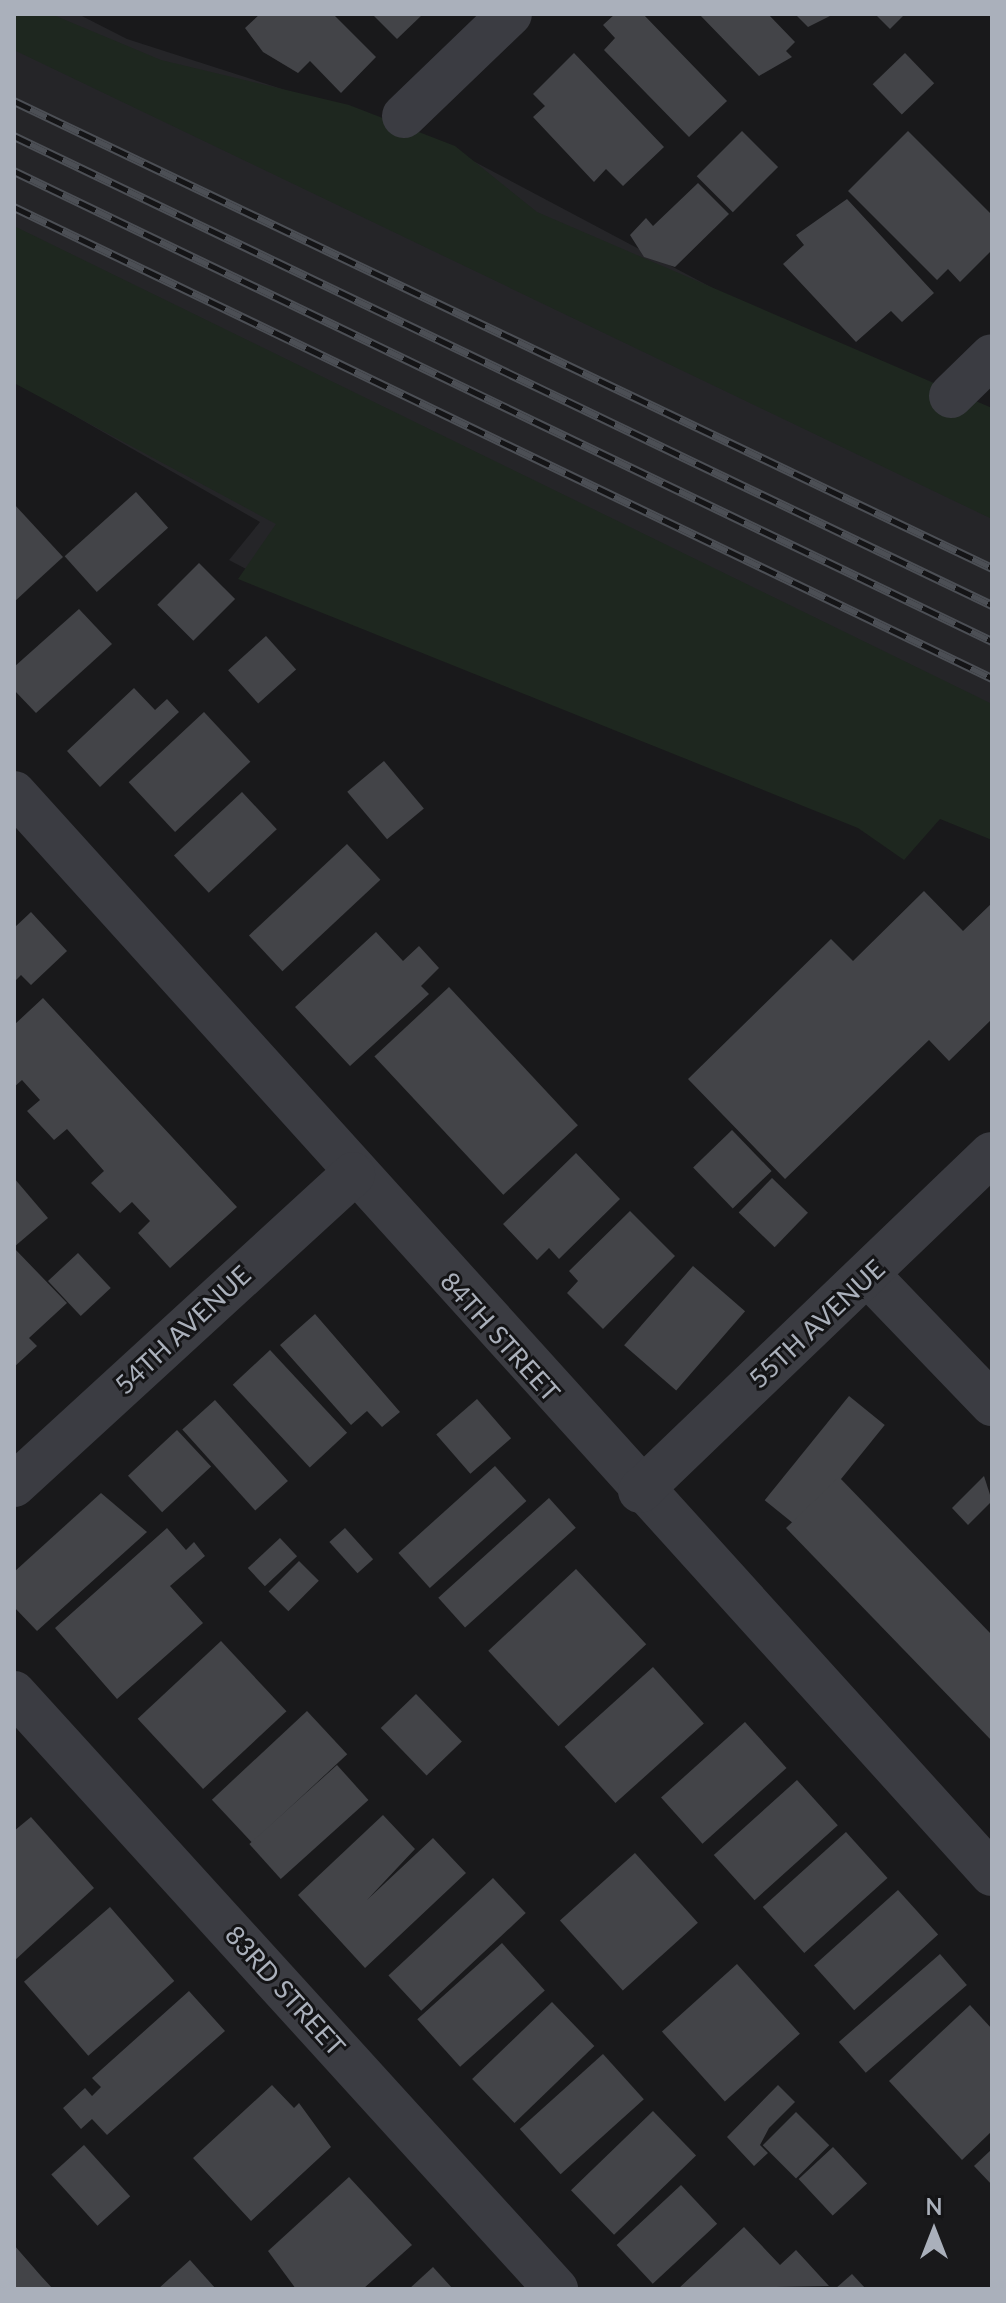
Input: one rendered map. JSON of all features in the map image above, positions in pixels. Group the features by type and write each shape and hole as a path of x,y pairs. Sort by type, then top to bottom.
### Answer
{"street":[{"path":"404,116 510,14"},
{"path":"951,396 992,356"},
{"name":"84TH STREET","path":"14,793 353,1174 992,1874"},
{"name":"55TH AVENUE","path":"640,1491 869,1276 992,1154"},
{"name":"54TH AVENUE","path":"14,1485 353,1174"},
{"path":"869,1276 992,1404"},
{"name":"83RD STREET","path":"14,1693 556,2289"}],"shaded area":[{"path":"14,14 78,14 127,39 422,134 992,436 992,822 333,615 229,560 260,522 14,381"},
{"path":"14,14 51,14 161,60 349,105 455,146 537,212 992,408 992,519 14,50"},
{"path":"14,226 992,704 992,840 940,819 904,860 858,828 238,579 276,524 14,383"}],"building":[{"path":"260,14 333,14 376,57 341,93 310,61 298,73 263,52 245,28"},
{"path":"372,14 423,14 397,39"},
{"path":"615,14 643,14 727,101 689,137 604,50 615,38 603,25"},
{"path":"699,14 768,14 795,42 786,51 792,57 759,76"},
{"path":"795,14 834,14 808,27"},
{"path":"875,14 905,14 890,29"},
{"path":"574,53 664,147 623,186 606,169 594,182 533,117 545,106 533,94"},
{"path":"905,53 934,83 902,114 873,84"},
{"path":"742,131 778,167 733,212 697,176"},
{"path":"908,131 992,215 992,250 960,282 948,269 937,280 848,191"},
{"path":"698,183 729,214 675,267 644,257 630,235 646,218 653,226"},
{"path":"847,199 934,293 902,322 891,311 856,342 783,264 804,245 796,235"},
{"path":"136,492 168,528 97,592 65,556"},
{"path":"14,504 63,557 14,602"},
{"path":"199,563 235,599 193,641 157,605"},
{"path":"79,609 112,644 36,713 14,690 14,667"},
{"path":"266,636 296,669 258,704 228,670"},
{"path":"134,688 155,710 167,699 179,712 100,787 67,751"},
{"path":"204,712 250,762 175,832 129,782"},
{"path":"384,761 424,808 387,839 347,792"},
{"path":"242,792 277,829 209,893 174,855"},
{"path":"347,844 380,880 282,971 249,935"},
{"path":"924,891 963,931 992,903 992,1019 949,1061 929,1040 785,1179 688,1079 831,939 853,961"},
{"path":"31,912 67,951 31,985 21,975 14,982 14,928"},
{"path":"376,932 403,961 419,946 439,968 421,986 429,994 350,1066 295,1007"},
{"path":"449,987 578,1125 503,1195 374,1057"},
{"path":"43,998 237,1207 170,1268 138,1233 150,1221 132,1202 120,1213 91,1183 104,1171 67,1129 54,1140 27,1111 40,1100 22,1080 14,1087 14,1025"},
{"path":"732,1130 772,1171 733,1209 693,1168"},
{"path":"576,1153 620,1199 559,1259 549,1248 537,1260 503,1224"},
{"path":"14,1178 48,1218 14,1247"},
{"path":"772,1178 808,1213 775,1247 739,1213"},
{"path":"630,1211 675,1256 603,1329 567,1293 578,1281 569,1271"},
{"path":"14,1248 67,1303 29,1338 37,1346 14,1367"},
{"path":"78,1253 111,1288 81,1316 48,1281"},
{"path":"693,1266 745,1311 676,1391 624,1345"},
{"path":"315,1314 400,1412 382,1427 367,1411 351,1425 280,1345"},
{"path":"270,1350 347,1433 310,1467 233,1385"},
{"path":"849,1396 885,1425 800,1529 765,1500"},
{"path":"477,1399 511,1438 470,1474 436,1434"},
{"path":"215,1400 288,1481 255,1510 182,1429"},
{"path":"177,1430 211,1467 162,1512 128,1476"},
{"path":"495,1466 526,1501 430,1588 398,1553"},
{"path":"984,1476 992,1501 968,1525 952,1508"},
{"path":"839,1477 992,1635 992,1741 786,1528"},
{"path":"101,1493 147,1532 37,1631 14,1607 14,1572"},
{"path":"549,1498 576,1528 465,1627 438,1598"},
{"path":"167,1528 186,1550 194,1542 205,1556 170,1586 203,1623 117,1699 55,1628"},
{"path":"345,1528 373,1559 357,1573 329,1542"},
{"path":"280,1538 297,1556 265,1586 248,1568"},
{"path":"299,1561 319,1581 288,1611 269,1591"},
{"path":"576,1569 646,1644 558,1726 488,1651"},
{"path":"221,1641 286,1711 203,1789 138,1719"},
{"path":"653,1667 704,1723 615,1803 565,1747"},
{"path":"416,1694 462,1741 427,1776 381,1728"},
{"path":"307,1711 347,1754 252,1843 212,1800"},
{"path":"745,1722 786,1768 703,1844 661,1798"},
{"path":"337,1765 368,1800 281,1879 249,1844"},
{"path":"797,1780 838,1825 755,1900 714,1855"},
{"path":"383,1815 415,1849 367,1900 433,1838 466,1873 365,1968 298,1895"},
{"path":"31,1817 94,1888 14,1961 14,1831"},
{"path":"846,1832 887,1878 804,1953 763,1907"},
{"path":"635,1853 698,1923 623,1990 560,1921"},
{"path":"493,1878 526,1913 421,2011 388,1976"},
{"path":"898,1890 938,1935 854,2010 814,1966"},
{"path":"110,1907 174,1981 88,2056 24,1982"},
{"path":"502,1943 545,1991 460,2067 417,2019"},
{"path":"940,1954 967,1985 866,2073 839,2042"},
{"path":"737,1964 800,2034 725,2101 662,2032"},
{"path":"189,1991 225,2031 107,2135 92,2119 81,2129 63,2108 85,2088 92,2096 101,2087 92,2078"},
{"path":"552,2002 594,2046 515,2123 472,2079"},
{"path":"970,2005 992,2029 992,2131 962,2160 889,2081"},
{"path":"603,2054 644,2099 561,2174 520,2129"},
{"path":"272,2085 294,2108 299,2103 331,2147 251,2221 193,2158"},
{"path":"778,2085 795,2102 769,2128 760,2145 768,2153 754,2166 727,2137"},
{"path":"653,2111 696,2156 614,2235 571,2190"},
{"path":"796,2112 829,2145 796,2178 763,2145"},
{"path":"84,2145 130,2196 97,2226 51,2174"},
{"path":"833,2147 867,2184 833,2216 799,2179"},
{"path":"992,2149 992,2185 974,2166"},
{"path":"349,2177 412,2245 363,2289 296,2289 268,2251"},
{"path":"681,2185 717,2224 653,2284 617,2245"},
{"path":"744,2227 780,2265 796,2250 829,2286 678,2289"},
{"path":"14,2245 41,2276 53,2289 14,2289"},
{"path":"190,2260 216,2289 158,2289"},
{"path":"433,2267 453,2289 409,2289"},
{"path":"852,2274 866,2289 835,2289"}],"railway":[{"path":"14,101 992,568"},
{"path":"14,136 992,605"},
{"path":"14,171 992,641"},
{"path":"14,207 992,678"}]}
